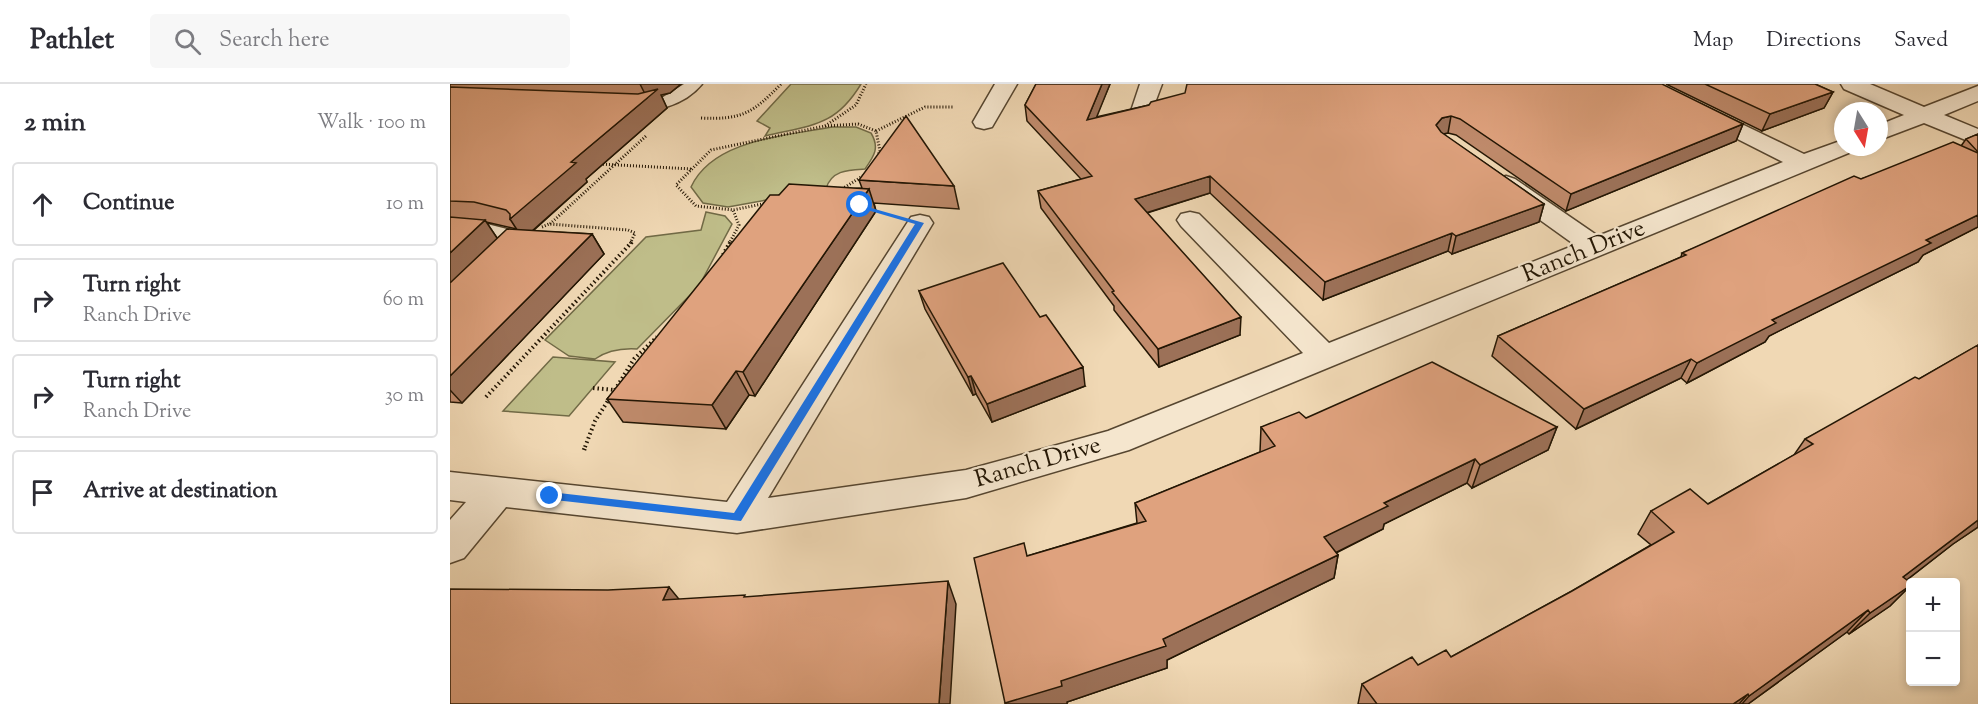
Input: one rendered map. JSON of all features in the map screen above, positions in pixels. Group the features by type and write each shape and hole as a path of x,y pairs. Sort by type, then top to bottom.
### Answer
{"street":[{"path":"988,115 1006,84"},
{"path":"1141,114 1151,84"},
{"path":"1852,84 1978,138"},
{"path":"1888,129 1978,93"},
{"path":"1683,102 1803,163"},
{"name":"Ranch Drive","path":"450,486 737,518 966,484 1117,441 1834,151"},
{"path":"1484,168 1596,247"},
{"path":"1190,220 1325,357"},
{"path":"737,518 920,223"},
{"path":"450,547 499,490"}],"lane":[{"path":"612,104 647,105 676,99 694,84"},
{"path":"450,228 487,230 512,236 511,245 488,267"}],"path":[{"path":"647,105 668,116 740,118 751,114 780,84"},
{"path":"825,126 855,105 866,84"},
{"path":"777,201 733,210 696,206 676,185 711,150 825,126 858,124 876,130 925,107 988,115"},
{"path":"549,225 668,116"},
{"path":"876,130 880,151 876,160"},
{"path":"592,163 692,169"},
{"path":"832,190 843,188 871,170"},
{"path":"718,263 739,225 733,210"},
{"path":"486,397 632,242 635,233 628,230 549,225 512,236"},
{"path":"584,450 594,421 634,359 660,334"},
{"path":"592,388 615,390"}],"shaded area":[{"path":"791,84 861,84 842,109 820,122 765,136 770,128 757,121"},
{"path":"832,127 856,127 871,133 875,148 865,169 841,172 832,178 826,189 728,207 703,203 691,187 701,171 733,149 773,137"},
{"path":"706,212 725,216 732,224 699,286 637,349 615,350 595,359 569,356 545,340 646,237 701,230"},
{"path":"553,357 615,362 569,416 503,411"}],"building":[{"path":"1036,84 1102,84 1087,120 1149,105 1151,102 1185,93 1187,84 1662,84 1743,124 1571,194 1460,119 1451,116 1442,118 1436,125 1441,132 1544,204 1456,236 1452,233 1325,282 1210,176 1135,199 1241,317 1158,349 1112,292 1114,291 1038,191 1092,176 1025,105"},
{"path":"1705,84 1815,84 1833,92 1770,114"},
{"path":"450,87 638,94 658,89 571,162 576,163 510,219 510,214 506,210 474,202 450,201"},
{"path":"906,116 954,186 859,180"},
{"path":"1978,134 1978,152 1966,139"},
{"path":"1953,142 1978,153 1978,215 1926,240 1931,243 1772,320 1776,323 1697,363 1691,359 1584,409 1498,336 1686,255 1682,253 1854,176 1861,179"},
{"path":"789,184 869,189 743,372 736,371 712,405 607,399 770,195 779,195"},
{"path":"450,217 485,220 450,253"},
{"path":"507,229 592,234 450,376 450,283"},
{"path":"1003,263 1040,317 1046,315 1083,367 987,404 971,376 968,377 919,291"},
{"path":"1978,345 1978,520 1903,577 1906,579 1906,588 1870,613 1868,610 1749,696 1748,694 1733,704 1377,704 1362,684 1412,657 1418,665 1446,650 1451,657 1572,591 1674,532 1651,511 1690,489 1708,504 1813,444 1805,439 1915,377 1919,379"},
{"path":"1432,362 1557,427 1480,465 1475,459 1384,503 1388,506 1324,537 1338,555 1163,639 1166,646 1061,681 1062,686 1005,703 974,558 1024,543 1027,556 1146,521 1135,503 1275,446 1261,427 1299,412 1306,418"},
{"path":"948,581 939,704 450,704 450,589 608,590 669,587 663,600 745,595 744,597"}],"route":[{"path":"550,496 737,518 920,223 860,205"}]}
